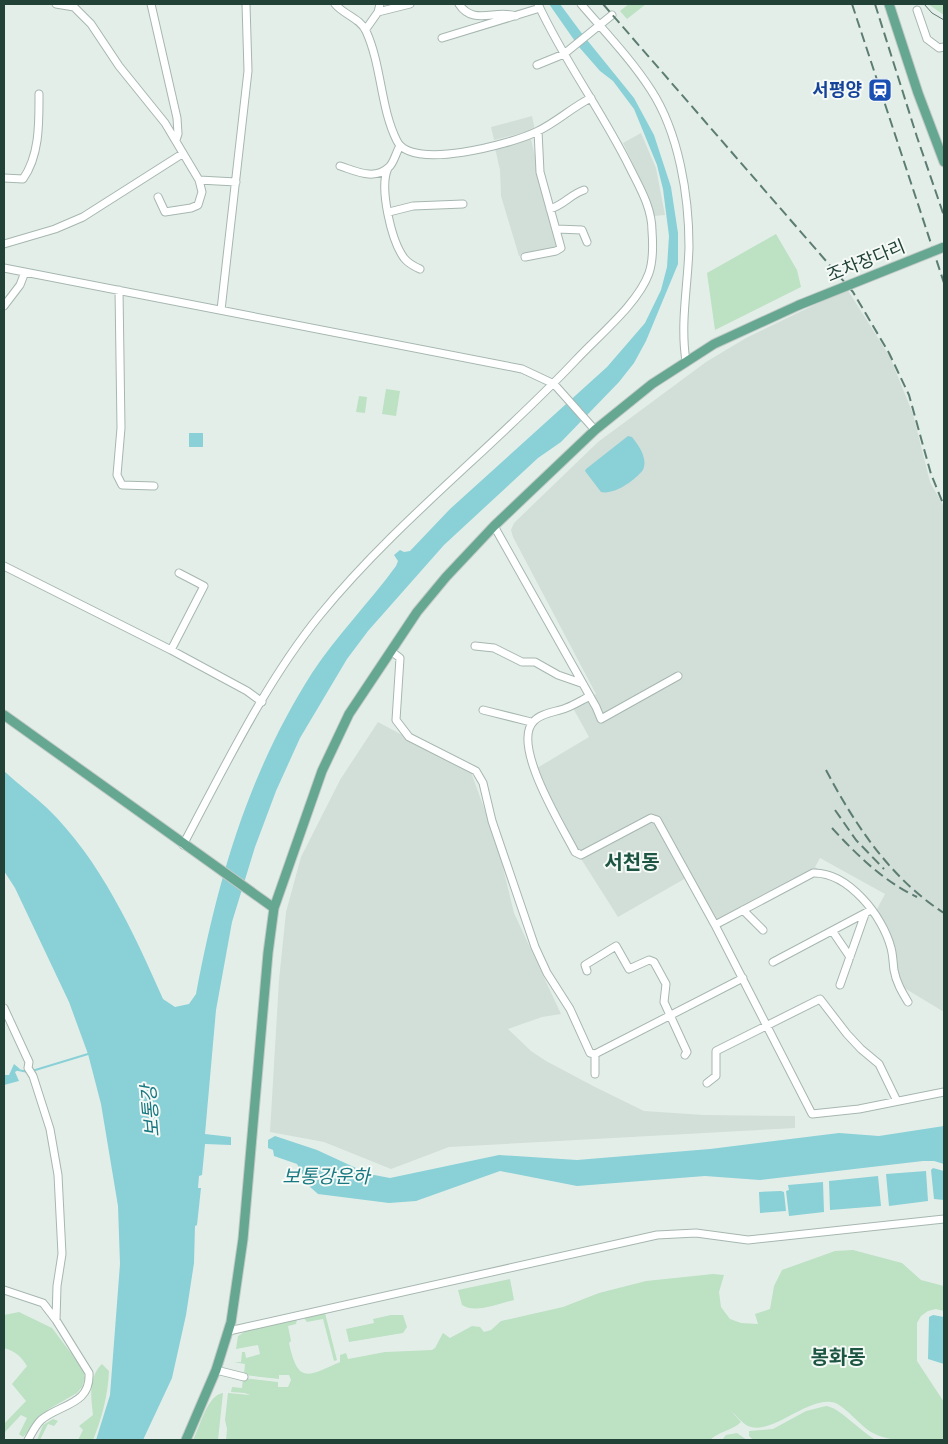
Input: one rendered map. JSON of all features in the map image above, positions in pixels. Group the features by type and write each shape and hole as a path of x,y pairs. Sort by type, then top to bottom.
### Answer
{"main road":[{"path":"889,4 918,93 944,162"},
{"name":"조차장다리","path":"186,1440 216,1370 229,1331 242,1239 268,953 274,908 322,771 349,714 418,612 440,584 494,526 596,430 652,384 686,361 748,327 944,246"},
{"path":"4,715 274,908"}],"street":[{"path":"56,4 74,7 91,24 176,140 182,154 199,180 202,192 199,202 191,208 165,212 158,197"},
{"path":"151,4 177,118 178,134 176,140"},
{"path":"221,310 248,71 246,4"},
{"path":"336,4 366,29 390,123 402,149 418,155 459,153 538,131 576,105 591,98"},
{"path":"366,29 378,12 380,4"},
{"path":"378,12 410,4"},
{"path":"459,4 468,13 479,16 509,13 516,16"},
{"path":"581,4 638,72 654,95 668,125 680,162 689,240 682,339 686,361"},
{"path":"187,847 262,702 306,633 360,571 429,501 554,384 639,293 649,272 652,230 649,210 621,149 564,54 539,6 516,16 442,38"},
{"path":"917,10 926,39 939,48 944,47"},
{"path":"537,65 564,54 573,48 612,15"},
{"path":"4,178 23,180 28,172 39,130 39,94"},
{"path":"524,257 556,251 561,248 538,160 538,131"},
{"path":"400,146 388,168 384,181 388,212 391,226 403,257 420,269"},
{"path":"4,244 55,229 83,217 182,154"},
{"path":"340,166 371,175 388,168"},
{"path":"199,180 236,182"},
{"path":"550,209 561,206 576,192 584,190"},
{"path":"388,212 413,206 463,204"},
{"path":"557,229 582,230 587,242"},
{"path":"4,268 522,369 554,384 596,430"},
{"path":"4,306 20,285 26,272"},
{"path":"119,290 121,428 117,475 122,485 154,486"},
{"path":"494,526 590,696 601,719 678,676"},
{"path":"4,566 171,650 247,691 262,702"},
{"path":"171,650 204,586 179,574"},
{"path":"475,646 494,648 522,662 535,662 558,675 581,683"},
{"path":"391,651 400,658 396,720 409,737 476,771 483,782 492,821 547,973 584,1036 587,1050 594,1054"},
{"path":"590,696 568,707 536,718 532,722 529,743 533,771 575,852 581,855 636,824 650,818 658,820 716,925 812,1114 859,1109 944,1092"},
{"path":"483,710 532,722"},
{"path":"716,925 813,873 824,873 837,878 860,894 868,912 891,947 897,982 908,1002"},
{"path":"743,910 763,930"},
{"path":"774,962 868,912"},
{"path":"840,985 868,912"},
{"path":"833,932 850,957"},
{"path":"587,971 585,965 616,946 629,969 648,960 654,962 666,984 664,1002 687,1052 684,1055"},
{"path":"594,1054 742,978"},
{"path":"707,1083 716,1076 716,1051 820,999 847,1034 879,1064 897,1101"},
{"path":"4,1008 29,1062 30,1071 50,1129 58,1174 62,1254 57,1286 56,1320"},
{"path":"594,1054 595,1074"},
{"path":"229,1331 657,1235 696,1233 748,1240 944,1219"},
{"path":"4,1290 43,1303 56,1320 89,1373 88,1389 71,1404 42,1419 28,1440"},
{"path":"216,1370 244,1376"}],"shaded area":[{"path":"532,116 535,130 494,140 491,127"},
{"path":"641,133 656,168 665,215 654,216 650,199 623,143"},
{"path":"531,139 556,247 519,256 501,196 500,170 495,148"},
{"path":"847,289 890,357 913,414 930,482 944,507 944,1012 901,986 892,941 875,913 885,894 820,858 815,867 818,869 717,921 686,878 618,917 583,862 537,774 537,768 589,737 573,708 596,694 513,537 511,530 514,523 598,442 706,362 746,338"},
{"path":"378,722 471,772 498,847 514,913 561,1014 542,1017 508,1029 531,1051 546,1061 644,1111 704,1115 795,1116 795,1128 449,1147 391,1169 324,1142 270,1132 279,980 286,912 301,857 340,780"}],"green space":[{"path":"629,4 646,4 627,19 620,11"},
{"path":"928,4 944,4 944,15"},
{"path":"776,234 797,270 801,287 715,330 707,273"},
{"path":"386,389 400,391 396,416 382,414"},
{"path":"359,396 367,397 365,413 356,412"},
{"path":"853,1250 902,1263 921,1280 944,1286 944,1311 936,1309 928,1311 921,1316 917,1323 917,1361 944,1402 944,1440 908,1441 881,1436 868,1430 841,1406 831,1402 810,1406 778,1422 757,1428 746,1425 731,1411 741,1422 710,1440 226,1440 227,1429 225,1420 228,1393 250,1395 231,1392 232,1387 242,1388 243,1378 278,1382 278,1387 288,1387 291,1380 289,1375 279,1375 279,1379 244,1375 245,1364 234,1362 241,1362 242,1352 245,1352 246,1358 260,1354 258,1345 236,1349 238,1336 246,1331 297,1319 296,1324 288,1326 291,1341 289,1343 296,1366 306,1374 320,1371 340,1362 340,1355 346,1353 348,1359 385,1352 432,1350 443,1333 450,1338 472,1326 480,1327 484,1332 491,1330 501,1321 563,1307 599,1293 646,1281 713,1274 724,1275 719,1292 721,1307 730,1319 741,1323 758,1324 755,1314 770,1309 774,1286 782,1270 835,1251"},
{"path":"510,1279 514,1300 480,1308 462,1305 458,1290"},
{"path":"19,1312 52,1328 83,1369 85,1378 82,1387 77,1393 49,1409 23,1437 19,1434 27,1418 21,1415 5,1432 4,1437 4,1424 26,1401 12,1384 27,1366 17,1354 4,1348 4,1315"},
{"path":"325,1313 337,1360 334,1361 323,1319 307,1322 304,1318"},
{"path":"391,1315 403,1315 407,1327 403,1333 349,1342 346,1329 374,1323 373,1319"},
{"path":"102,1364 109,1371 106,1398 99,1423 93,1440 78,1440 83,1430 79,1426 93,1415 92,1381"},
{"path":"223,1393 218,1440 193,1440 208,1405 217,1395"},
{"path":"826,1406 844,1415 876,1440 753,1440 749,1436 749,1431 773,1429 806,1411"},
{"path":"53,1419 58,1421 54,1426 48,1424 40,1440 37,1440 43,1425"},
{"path":"737,1433 747,1440 722,1440 726,1435"}],"water":[{"name":"보통강","path":"549,4 560,4 634,98 654,135 671,187 678,233 678,264 646,341 634,363 619,382 561,442 538,458 444,545 368,631 347,659 300,738 276,791 255,847 232,922 216,1010 205,1134 231,1137 231,1145 205,1144 202,1175 199,1176 198,1188 201,1188 197,1225 195,1226 194,1263 186,1315 172,1378 143,1440 96,1440 110,1395 120,1264 118,1206 101,1104 88,1054 69,1002 15,888 4,871 4,771 47,808 83,850 99,873 128,923 163,999 175,1007 189,1004 196,994 214,909 238,828 270,749 312,673 332,645 396,566 398,561 394,555 400,550 404,552 410,551 450,509 607,367 645,323 661,290 667,267 669,236 663,189 657,165 634,109 613,81 600,71 579,47"},
{"path":"189,433 203,433 203,447 189,447"},
{"path":"628,436 632,437 642,452 644,457 643,470 630,482 618,489 601,492 585,471"},
{"path":"14,1064 20,1069 15,1072 19,1081 4,1085 4,1075 9,1075"},
{"name":"보통강운하","path":"944,1126 944,1164 934,1161 923,1161 760,1180 705,1176 577,1186 500,1171 416,1201 389,1203 318,1194 309,1186 297,1164 274,1156 273,1150 268,1148 268,1140 275,1136 317,1150 369,1174 390,1178 499,1155 577,1160 710,1149 839,1133 879,1136"},
{"path":"933,1168 944,1171 944,1200 934,1199 931,1170"},
{"path":"926,1171 928,1201 889,1206 886,1174"},
{"path":"878,1176 881,1206 830,1210 829,1181"},
{"path":"823,1182 824,1212 789,1216 786,1191 789,1190 788,1185"},
{"path":"759,1192 784,1192 786,1211 760,1213"},
{"path":"933,1315 944,1317 944,1364 928,1359 929,1317"}],"waterway":[{"path":"32,1071 88,1054"},
{"path":"18,1070 28,1072"}],"tram line":[{"path":"924,4 932,13 944,20"}],"railway":[{"path":"603,4 853,292 889,353 909,395 931,474 944,506"},
{"path":"852,4 944,283"},
{"path":"875,4 944,216"},
{"path":"826,770 849,811 876,849 907,884 944,913"},
{"path":"835,810 856,840 884,869"},
{"path":"832,828 882,875 917,897"}],"place":[{"name":"서평양","path":"880,90"}],"district":[{"name":"서천동","path":"632,862"},
{"name":"봉화동","path":"838,1357"}]}
